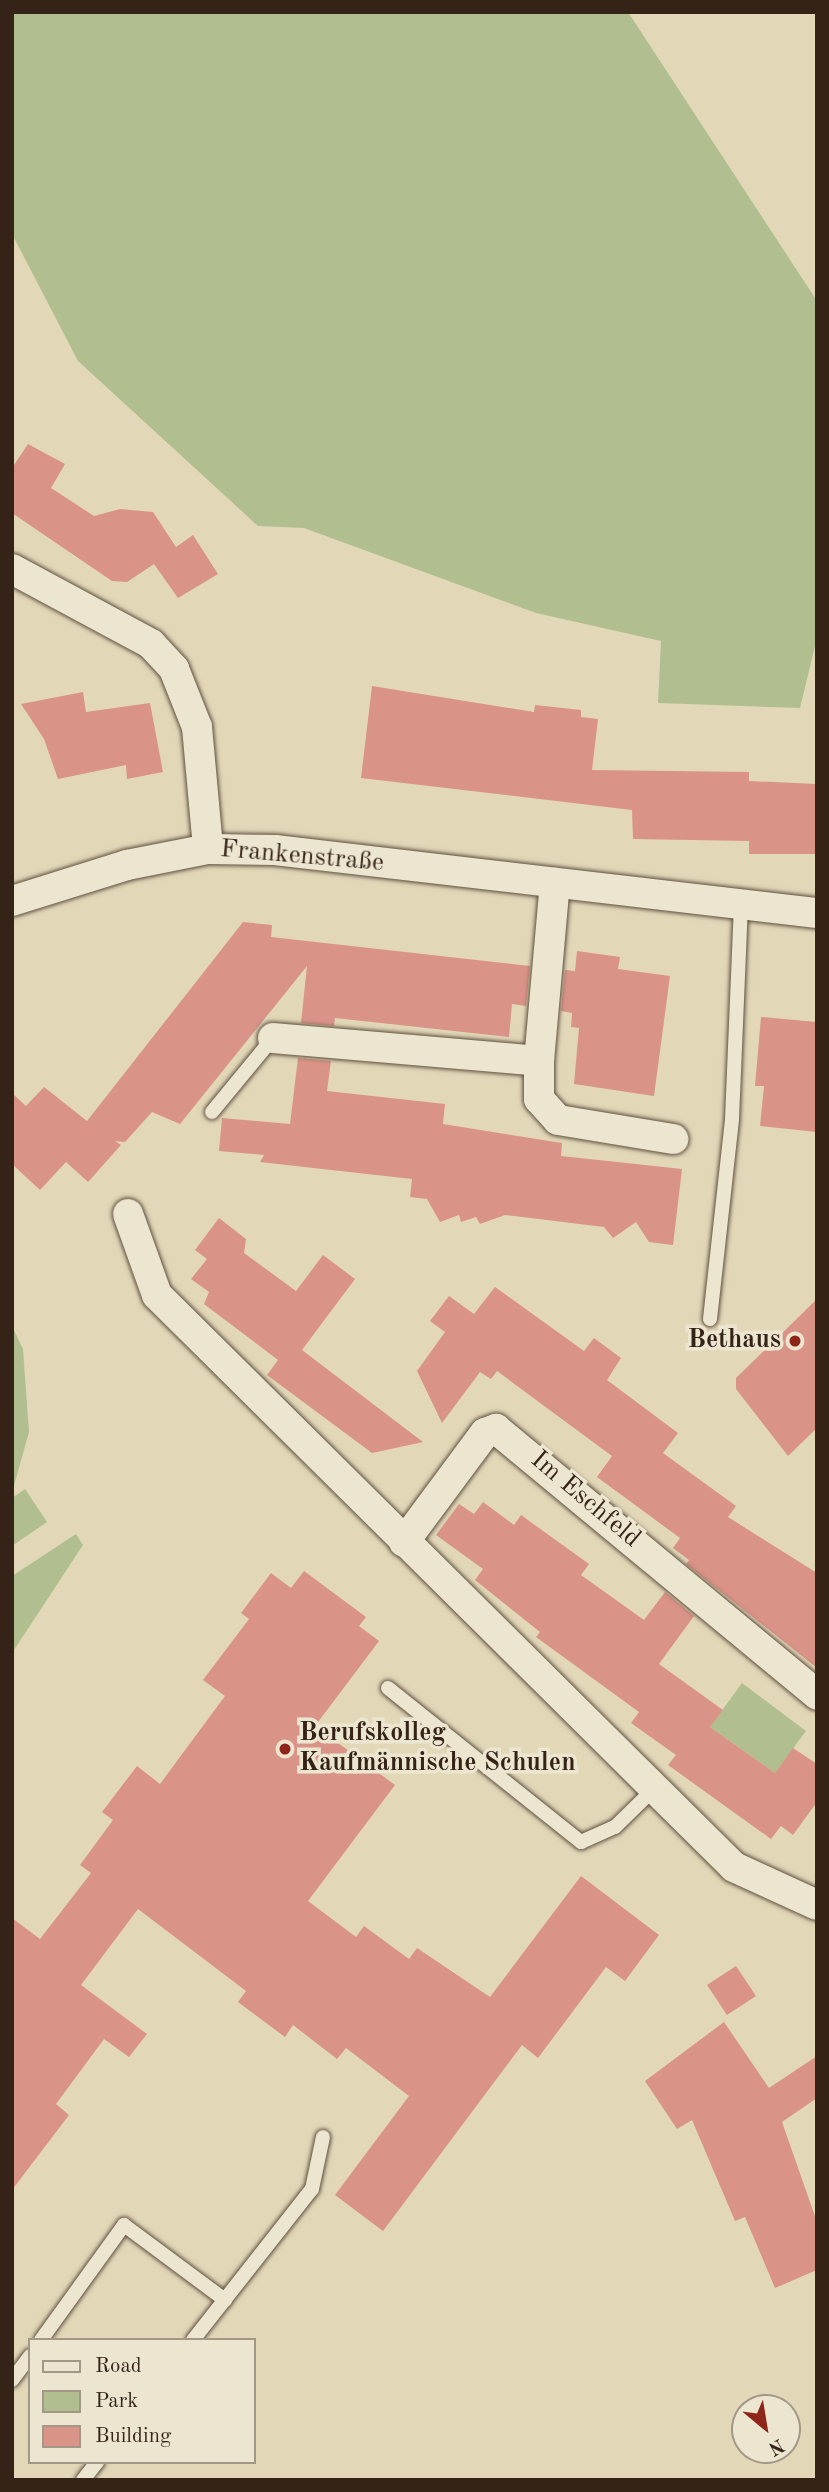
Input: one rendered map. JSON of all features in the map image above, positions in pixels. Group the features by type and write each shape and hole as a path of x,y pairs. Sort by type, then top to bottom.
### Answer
{"street":[{"path":"12,569 151,644 174,669 197,727 208,849"},
{"name":"Frankenstraße","path":"12,901 127,865 208,849 275,850 817,913"},
{"path":"555,883 539,1061 540,1099 558,1120 673,1139"},
{"path":"273,1038 539,1061"},
{"path":"128,1214 157,1295 734,1867 817,1905"},
{"name":"Im Eschfeld","path":"404,1542 485,1433 496,1429 817,1695"}],"lane":[{"path":"710,1319 732,1119 741,904"},
{"path":"212,1112 273,1038"},
{"path":"388,1688 581,1842 615,1827 654,1788"},
{"path":"195,2338 312,2189 323,2137"},
{"path":"42,2338 124,2225 225,2300"},
{"path":"12,2380 28,2359"},
{"path":"83,2480 95,2464"}],"green space":[{"path":"12,12 628,12 817,301 817,638 800,708 658,703 661,641 536,613 304,528 258,526 78,361 12,234"},
{"path":"12,1326 23,1349 29,1432 12,1493"},
{"path":"25,1489 47,1522 12,1546 12,1498"},
{"path":"76,1534 83,1545 12,1653 12,1576"},
{"path":"742,1683 806,1731 775,1773 710,1727"}],"building":[{"path":"28,444 65,464 51,488 94,516 120,509 153,512 176,547 193,535 218,574 178,598 154,564 127,582 112,581 12,513 12,468"},
{"path":"372,686 534,712 535,705 581,710 581,717 598,719 592,770 749,772 749,781 817,784 817,854 749,854 749,841 633,839 632,810 361,778"},
{"path":"83,692 86,712 150,703 163,772 127,779 126,765 58,779 44,739 21,704"},
{"path":"243,922 272,925 271,937 530,966 526,1006 512,1004 509,1037 335,1018 334,1026 301,1023 307,966 180,1124 152,1112 125,1142 115,1141 121,1145 88,1182 66,1162 40,1190 12,1164 12,1093 26,1106 44,1087 87,1121"},
{"path":"577,951 620,957 618,969 670,976 654,1096 574,1084 579,1028 571,1027 572,1013 561,1011 565,970 575,971"},
{"path":"761,1017 817,1022 817,1132 760,1126 764,1086 755,1086"},
{"path":"298,1058 331,1061 327,1091 445,1104 443,1124 562,1143 561,1156 682,1169 673,1245 649,1242 636,1222 613,1238 604,1227 505,1215 480,1224 476,1217 461,1222 459,1215 440,1222 427,1199 410,1197 412,1179 260,1162 264,1155 219,1151 222,1118 290,1124"},
{"path":"219,1218 246,1239 244,1253 296,1291 323,1255 355,1279 302,1350 423,1442 372,1453 267,1375 278,1360 204,1304 209,1292 191,1279 207,1259 195,1250"},
{"path":"495,1287 584,1351 594,1338 621,1358 607,1380 678,1433 663,1453 736,1506 728,1517 817,1573 817,1668 686,1564 689,1560 673,1548 680,1538 597,1477 612,1456 497,1371 491,1379 480,1372 442,1423 417,1371 445,1332 430,1321 449,1296 474,1314"},
{"name":"Bethaus","path":"817,1299 817,1428 788,1456 736,1389 736,1378"},
{"path":"483,1502 514,1525 521,1515 589,1564 581,1575 644,1620 665,1592 694,1616 659,1664 723,1710 710,1727 775,1773 793,1748 817,1764 817,1802 793,1835 781,1826 771,1839 668,1765 676,1755 631,1723 639,1712 536,1637 540,1632 475,1580 483,1569 436,1535 459,1504 474,1514"},
{"path":"304,1571 366,1617 359,1626 379,1641 315,1726 395,1785 308,1901 356,1937 364,1926 409,1959 417,1948 490,1997 581,1876 659,1935 625,1981 606,1967 538,2058 522,2045 383,2231 335,2195 409,2096 346,2048 337,2059 293,2025 285,2037 238,2002 246,1991 138,1909 81,1985 147,2034 129,2057 104,2039 56,2104 69,2115 12,2190 12,1918 40,1939 91,1873 80,1865 113,1820 102,1812 137,1766 160,1784 225,1696 203,1680 249,1619 241,1613 271,1573 291,1588"},
{"path":"736,1966 756,1996 727,2015 707,1985"},
{"path":"724,2022 769,2088 817,2056 817,2098 782,2122 817,2222 817,2270 775,2288 745,2217 735,2221 692,2120 677,2129 645,2081"}],"place":[{"name":"Bethaus","path":"795,1341"},
{"name":"Berufskolleg Kaufmännische Schulen","path":"285,1749"}]}
